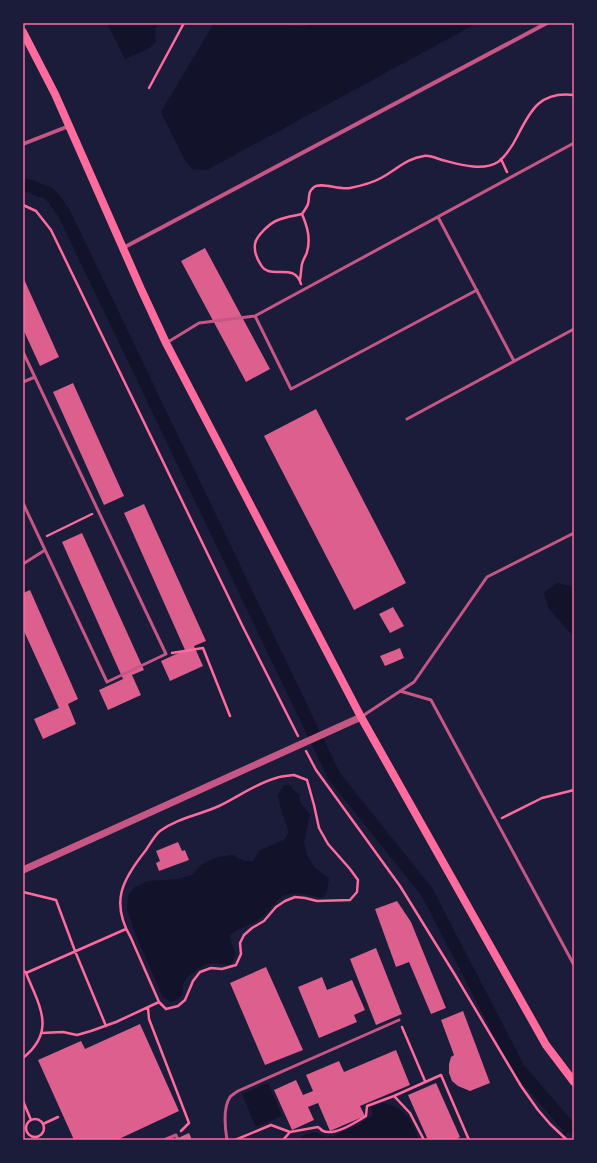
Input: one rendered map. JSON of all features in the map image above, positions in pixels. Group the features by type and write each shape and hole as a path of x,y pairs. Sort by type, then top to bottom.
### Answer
{"main road":[{"path":"23,32 55,94 122,248 166,343 361,717 546,1045 574,1082"}],"street":[{"path":"122,248 547,23"},
{"path":"23,144 69,126"},
{"path":"23,870 361,717"}],"lane":[{"path":"166,343 200,323 256,316 574,143"},
{"path":"438,217 514,361"},
{"path":"256,316 291,388 477,290"},
{"path":"407,419 574,329"},
{"path":"23,352 166,654 107,682 23,503"},
{"path":"23,382 35,377"},
{"path":"361,717 414,682 487,577 574,533"},
{"path":"23,564 45,550"},
{"path":"400,691 431,700 574,965"},
{"path":"228,1140 226,1130 226,1111 230,1097 238,1091 399,1020"},
{"path":"164,1140 176,1135 178,1140"}],"path":[{"path":"149,88 184,23"},
{"path":"303,290 300,280 294,273 285,271 271,272 261,267 256,255 255,243 260,234 277,220 302,214 308,204 308,194 314,187 323,185 332,188 348,189 381,178 410,159 426,155 464,165 483,167 496,163 501,160 512,147 525,121 538,104 551,96 565,94 574,95"},
{"path":"501,160 510,178"},
{"path":"23,205 36,211 51,230 242,625 316,770 400,886 521,1086 538,1110 567,1140"},
{"path":"300,280 302,263 307,253 309,238 306,223 302,214"},
{"path":"40,539 98,511"},
{"path":"166,654 203,648 230,716"},
{"path":"294,776 307,780 319,828 328,844 358,880 357,892 350,900 317,901 295,897 276,907 264,921 244,935 240,943 242,954 236,965 222,969 211,968 200,972 193,981 185,1000 178,1006 166,1009 159,1002 126,929 120,910 121,894 128,874 159,832 178,820 219,806 260,783 277,777 294,776"},
{"path":"496,821 542,798 574,790"},
{"path":"23,892 56,900 106,1026"},
{"path":"26,973 126,929"},
{"path":"23,970 26,973 41,1008 44,1021 41,1034 34,1047 23,1058"},
{"path":"41,1034 64,1032 77,1035 106,1026 159,1002"},
{"path":"148,1008 149,1019 189,1123 176,1135"},
{"path":"399,1020 426,1081"},
{"path":"234,1140 271,1125 290,1132 318,1127 324,1131 333,1132 366,1116 367,1106 394,1096 441,1075 469,1140"},
{"path":"394,1096 410,1113 424,1140"},
{"path":"23,1101 31,1120"},
{"path":"43,1124 58,1118"},
{"path":"31,1120 39,1120 43,1124 44,1130 39,1138 25,1133 26,1126 31,1120"},
{"path":"283,1140 290,1132"}],"shaded area":[{"path":"107,23 159,23 155,29 156,41 150,48 125,59"},
{"path":"214,23 279,23 286,25 306,26 313,23 477,23 207,170 193,169 186,162 161,112"},
{"path":"557,583 574,588 574,637 549,609 544,593"},
{"path":"284,785 290,785 295,792 299,794 300,802 310,815 304,842 307,855 315,868 329,878 327,891 323,898 290,894 280,898 256,921 230,935 235,953 234,960 231,964 210,963 201,967 184,982 181,996 171,1002 163,997 137,938 127,910 128,896 135,887 148,881 179,879 192,875 202,864 218,857 233,855 244,861 253,861 260,850 284,840 289,832 281,810 278,795"},
{"path":"268,1083 282,1116 256,1127 242,1094"},
{"path":"384,1103 398,1108 407,1116 419,1140 297,1140 306,1134 315,1132 326,1137 333,1136 357,1126 373,1116 371,1107"}],"building":[{"path":"205,248 270,369 246,382 181,261"},
{"path":"23,277 59,357 40,366 23,329"},
{"path":"73,383 124,496 104,505 53,392"},
{"path":"316,409 406,583 354,610 264,436"},
{"path":"144,504 206,641 194,646 203,666 170,681 161,661 185,650 124,513"},
{"path":"82,533 144,670 132,675 141,695 108,710 99,690 123,679 62,542"},
{"path":"30,590 78,699 68,704 76,724 43,739 34,719 59,708 23,629 23,593"},
{"path":"393,607 404,626 390,633 379,614"},
{"path":"400,648 404,658 385,666 380,656"},
{"path":"178,842 182,851 185,850 189,860 159,871 156,863 160,861 156,851"},
{"path":"397,901 411,922 446,1008 431,1014 409,962 396,967 375,909"},
{"path":"376,948 402,1014 376,1025 350,959"},
{"path":"266,967 303,1050 265,1065 230,983"},
{"path":"322,977 327,990 352,980 365,1010 354,1015 357,1022 319,1038 298,987"},
{"path":"463,1011 490,1083 470,1091 458,1086 452,1081 449,1073 449,1064 451,1057 454,1055 441,1020"},
{"path":"140,1024 179,1111 119,1139 120,1140 74,1140 38,1060 81,1041 85,1049"},
{"path":"396,1050 410,1085 360,1106 365,1116 330,1131 318,1103 308,1107 314,1120 292,1130 274,1090 296,1080 303,1095 313,1091 306,1075 339,1061 344,1072"},
{"path":"436,1083 460,1137 455,1140 428,1140 408,1095"},
{"path":"189,1133 192,1140 179,1140 178,1138"}],"waterway":[{"path":"23,185 50,194 64,213 334,776 427,892 518,1068 565,1123 574,1128"},
{"path":"559,1140 571,1126"}]}
